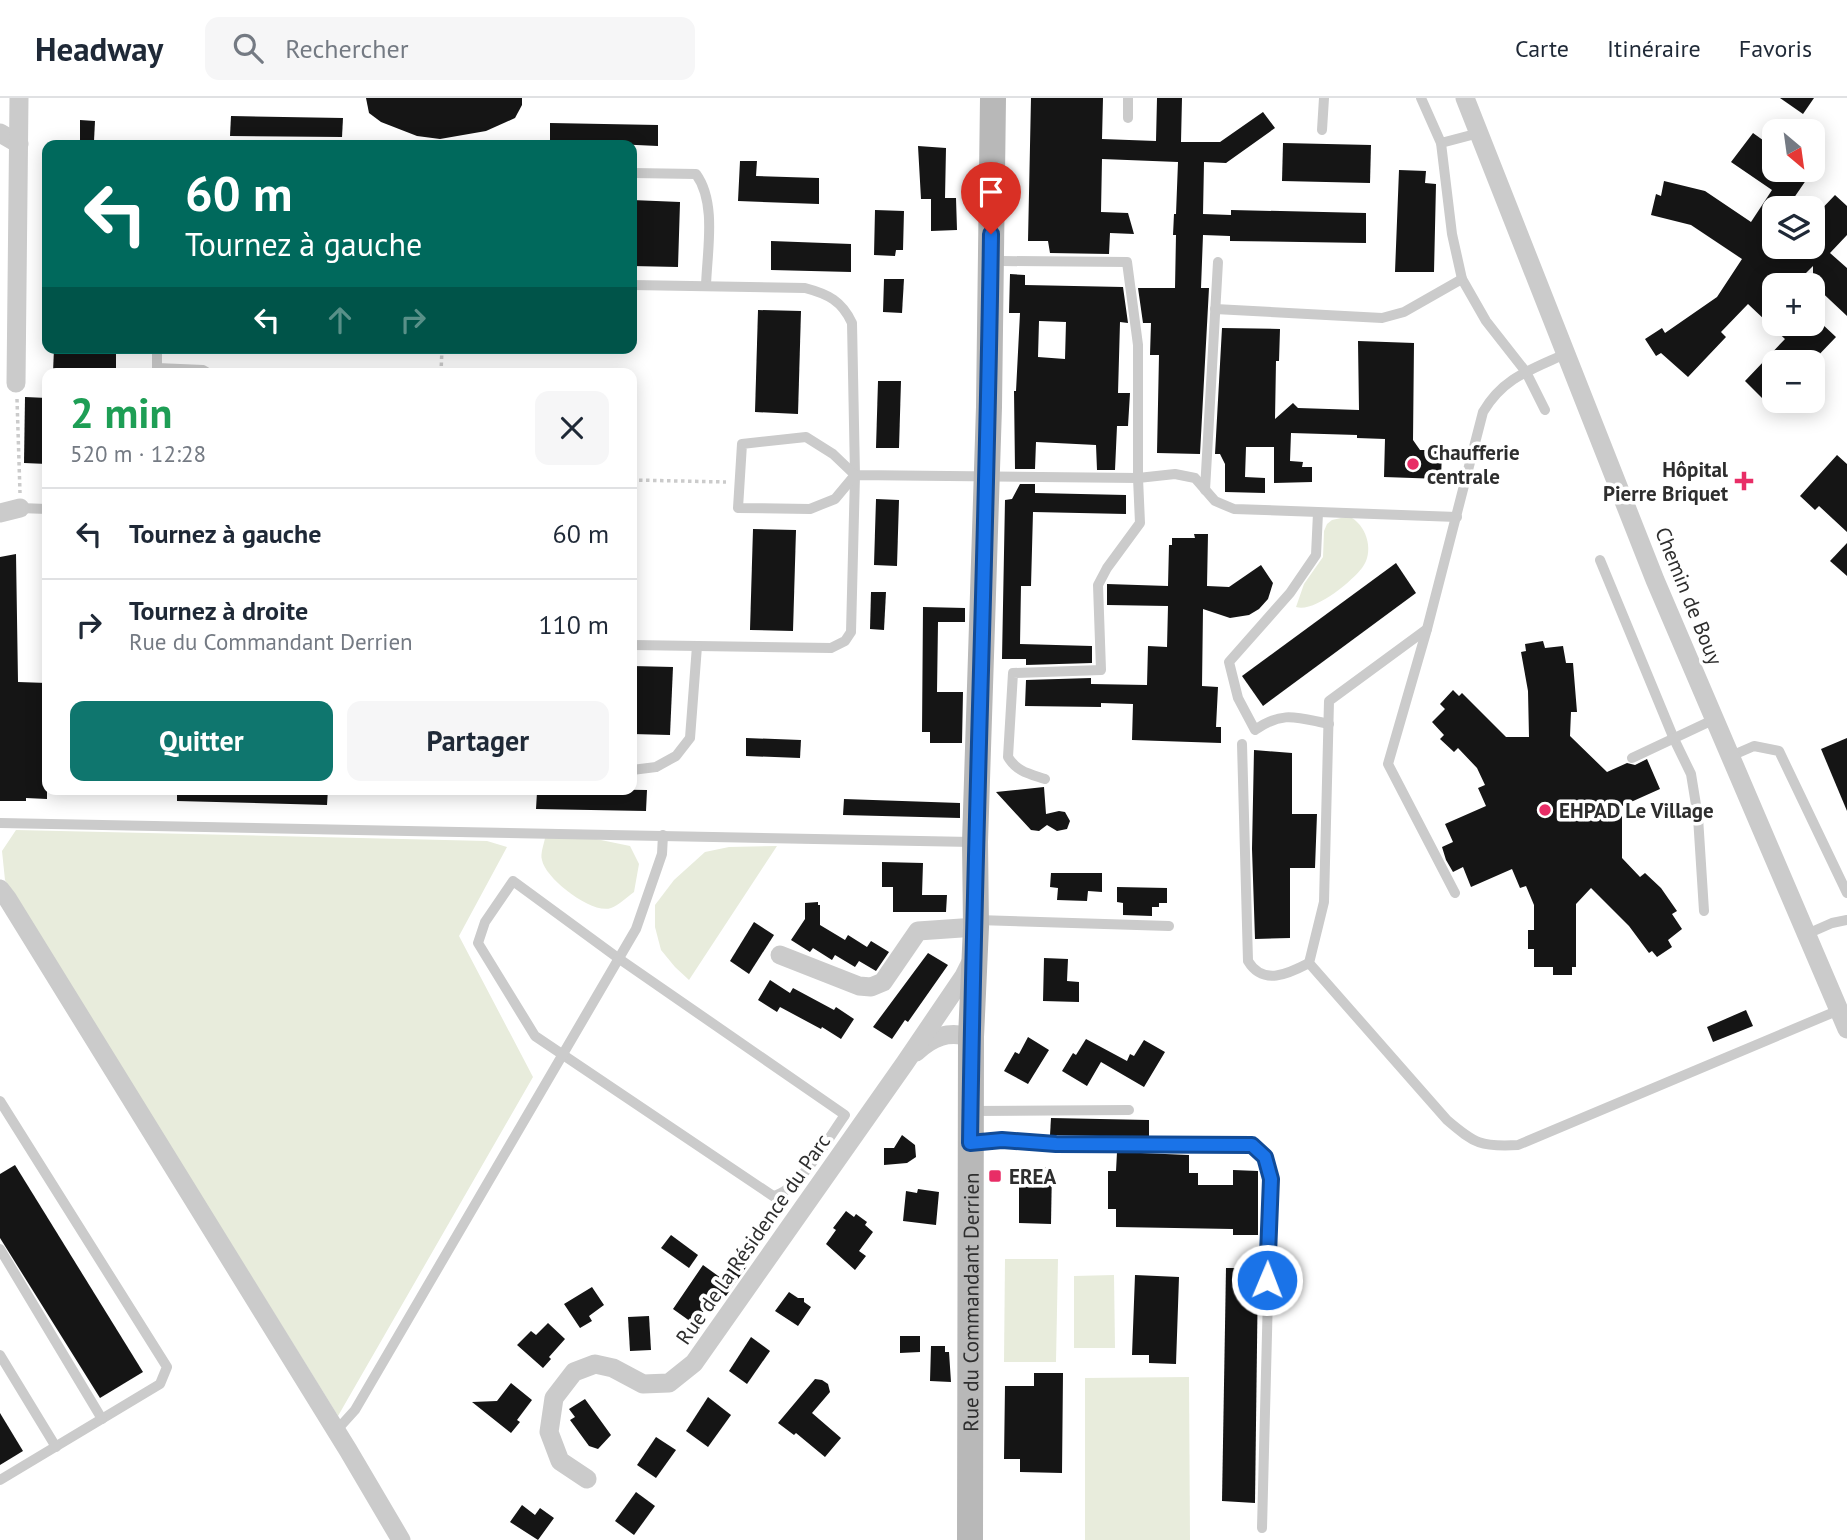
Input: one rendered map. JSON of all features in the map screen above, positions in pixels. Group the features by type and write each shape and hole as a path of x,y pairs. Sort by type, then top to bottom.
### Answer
{"main road":[{"name":"Rue du Commandant Derrien","path":"970,1540 968,1456 971,1037 987,474 993,98"},
{"name":"Rue du Commandant Derrien","path":"962,1540 968,1456"}],"street":[{"path":"16,383 19,98"},
{"name":"Chemin de Bouy","path":"1465,98 1655,580 1847,1029"},
{"path":"0,133 19,144"},
{"path":"0,513 20,508"},
{"path":"0,889 15,909 401,1540"},
{"path":"780,955 859,986 872,987 883,982 919,931 976,933"},
{"name":"Rue de la Résidence du Parc","path":"587,1479 560,1461 549,1432 554,1398 574,1371 595,1364 614,1368 642,1384 669,1383 694,1363 964,976 976,933"},
{"name":"Rue de la Résidence du Parc","path":"905,1063 934,1037 955,1034 971,1037"}],"lane":[{"path":"1128,98 1128,118"},
{"path":"1321,130 1325,98"},
{"path":"1421,98 1441,144 1452,234 1462,279 1486,321 1526,372 1545,410"},
{"path":"1441,144 1479,133"},
{"path":"637,173 696,174 703,184 708,201 706,286"},
{"path":"1002,261 1128,262 1138,345 1140,523 1098,585 1101,670 1013,673 1008,757 1013,766 1022,772 1045,779"},
{"path":"1205,490 1218,262"},
{"path":"1216,309 1382,318 1404,312 1462,279"},
{"path":"637,285 805,288 825,293 845,309 852,323 855,475 851,632 845,641 831,648 637,645"},
{"path":"1455,893 1388,764 1427,629 1483,412 1492,397 1510,380 1565,354"},
{"path":"855,475 835,499 810,509 738,508 742,444 807,437 833,454 855,475 987,474 1138,478 1175,474 1195,478 1215,501 1234,509 1457,517"},
{"path":"20,508 42,509"},
{"path":"1318,513 1316,555 1290,593 1229,662 1238,698 1255,730 1269,719 1287,716 1329,724"},
{"path":"1600,560 1691,774 1698,817 1704,911"},
{"path":"1242,744 1248,961 1254,971 1268,976 1290,973 1308,963 1324,902 1329,701 1427,629"},
{"path":"637,770 656,766 677,756 690,738 698,646"},
{"path":"1632,758 1716,719"},
{"path":"1731,756 1754,746 1779,751 1847,892"},
{"path":"0,823 975,842"},
{"path":"336,1431 355,1410 636,929 662,854 663,835"},
{"path":"513,881 618,958 845,1115 793,1185 780,1195 772,1196 535,1036 478,943 485,922 513,881"},
{"path":"1807,934 1832,923 1847,920"},
{"path":"976,933 1169,926"},
{"path":"1308,963 1447,1120 1471,1140 1491,1146 1518,1145 1839,1010"},
{"path":"0,1101 167,1367 160,1384 0,1480"},
{"path":"971,1111 1129,1110"},
{"path":"970,1143 1002,1140 1056,1144 1252,1145 1260,1151 1269,1167 1271,1179 1262,1528"},
{"path":"0,1249 102,1419"},
{"path":"0,1355 56,1447"}],"path":[{"path":"16,383 20,508"},
{"path":"637,480 739,483"}],"green space":[{"path":"1341,518 1352,518 1362,528 1368,541 1366,562 1357,574 1332,595 1304,608 1296,607 1304,584 1323,557 1324,531 1327,524"},
{"path":"16,830 487,841 507,847 459,936 533,1077 338,1416 5,880 2,851"},
{"path":"545,838 596,839 630,846 639,864 634,892 611,908 603,909 582,901 560,885 545,868 541,855"},
{"path":"777,846 689,980 661,950 655,927 655,905 674,880 705,852 729,847"},
{"path":"1005,1259 1058,1259 1056,1362 1004,1362"},
{"path":"1114,1275 1115,1348 1074,1348 1074,1276"},
{"path":"1189,1377 1190,1540 1085,1540 1085,1378"}],"building":[{"path":"366,98 522,98 522,105 515,118 486,131 440,139 417,136 381,122 369,113"},
{"path":"1031,98 1103,98 1102,139 1156,141 1157,98 1182,98 1181,142 1220,142 1263,112 1275,128 1226,163 1204,162 1203,214 1231,215 1231,210 1366,213 1366,243 1230,241 1230,236 1203,235 1201,288 1209,288 1200,454 1157,453 1159,355 1150,355 1151,323 1143,323 1138,288 1175,288 1176,235 1173,235 1178,162 1102,159 1101,212 1128,213 1134,234 1110,233 1109,254 1050,253 1048,241 1028,241"},
{"path":"1780,98 1814,98 1803,114"},
{"path":"231,116 343,118 342,137 230,136"},
{"path":"80,120 95,121 94,140 80,140"},
{"path":"550,123 658,125 658,146 637,145 637,140 550,140"},
{"path":"1753,133 1762,139 1762,182 1805,182 1795,196 1768,196 1772,190 1731,162"},
{"path":"1283,143 1371,145 1370,183 1282,181"},
{"path":"918,146 946,148 945,198 956,198 957,230 931,231 931,199 921,199"},
{"path":"740,161 757,161 756,176 819,178 819,204 738,201"},
{"path":"1399,170 1426,171 1425,183 1436,184 1434,272 1395,272"},
{"path":"1664,181 1705,191 1751,222 1762,205 1762,259 1825,259 1825,205 1835,195 1847,206 1847,235 1830,253 1847,268 1847,316 1825,295 1825,273 1813,273 1813,266 1806,273 1762,273 1762,317 1748,304 1721,332 1726,337 1688,377 1661,353 1656,356 1645,339 1662,328 1665,333 1717,297 1742,259 1691,225 1651,215 1656,194 1661,196"},
{"path":"637,200 680,202 678,267 637,266"},
{"path":"875,210 904,211 903,250 896,250 895,256 874,255"},
{"path":"771,241 851,244 851,272 771,270"},
{"path":"1010,274 1025,275 1025,285 1123,287 1128,323 1120,322 1118,393 1130,393 1128,426 1117,426 1115,470 1097,470 1096,445 1036,442 1035,469 1015,469 1014,391 1020,313 1009,313","holes":["1039,321 1066,322 1065,359 1038,357"]},
{"path":"884,279 904,279 902,313 883,312"},
{"path":"758,310 801,311 798,414 755,412"},
{"path":"1825,327 1836,337 1824,350 1775,350 1785,339 1782,336 1825,336"},
{"path":"1222,328 1280,329 1279,361 1276,361 1275,419 1293,403 1298,408 1359,410 1358,341 1414,343 1413,440 1420,450 1442,450 1441,479 1384,477 1385,439 1357,438 1357,435 1291,433 1290,461 1303,462 1302,467 1312,467 1312,482 1274,483 1274,447 1246,447 1245,477 1265,478 1265,493 1225,492 1225,464 1220,454 1215,454"},
{"path":"54,354 116,354 116,368 53,368"},
{"path":"1762,363 1762,398 1745,381"},
{"path":"878,381 901,381 899,448 876,448"},
{"path":"25,397 42,398 42,464 24,463"},
{"path":"1837,455 1847,464 1847,532 1819,506 1815,510 1800,496"},
{"path":"1020,484 1035,484 1035,493 1126,495 1126,514 1033,512 1031,586 1021,586 1020,644 1092,646 1092,663 1026,665 1026,659 1002,659 1005,500 1012,499"},
{"path":"876,499 899,500 897,566 874,565"},
{"path":"753,529 796,530 793,631 750,630"},
{"path":"1194,534 1208,534 1207,586 1229,587 1261,565 1273,583 1268,599 1249,615 1230,618 1203,609 1202,686 1218,687 1216,727 1221,727 1221,743 1132,740 1133,704 1101,703 1101,707 1025,706 1026,680 1091,678 1091,684 1147,685 1148,646 1167,647 1168,606 1107,605 1107,584 1168,586 1169,545 1172,545 1172,538 1195,538"},
{"path":"1847,543 1847,576 1830,561"},
{"path":"16,554 18,682 42,683 42,795 47,795 47,799 0,801 0,557"},
{"path":"1396,563 1416,593 1263,706 1242,676"},
{"path":"871,592 886,592 884,630 870,629"},
{"path":"923,607 965,608 965,622 938,622 937,692 963,692 962,743 930,743 930,732 922,732"},
{"name":"EHPAD Le Village","path":"1543,641 1545,648 1563,646 1566,663 1573,663 1577,712 1571,712 1570,736 1607,772 1627,763 1635,765 1647,759 1660,789 1622,806 1622,858 1640,877 1645,873 1661,888 1677,911 1672,914 1682,929 1668,940 1672,947 1657,957 1652,951 1649,953 1629,926 1591,888 1576,904 1576,967 1572,967 1572,975 1553,975 1553,967 1534,967 1534,949 1528,949 1528,930 1534,930 1534,905 1526,886 1520,888 1512,869 1471,887 1463,867 1453,872 1446,860 1442,847 1453,842 1445,824 1486,806 1478,788 1485,785 1477,768 1458,748 1454,752 1440,739 1444,735 1432,722 1445,709 1440,704 1453,690 1459,696 1462,693 1506,737 1529,737 1528,691 1521,652 1526,651 1525,644"},
{"path":"637,666 673,667 670,735 637,734"},
{"path":"746,738 801,740 800,758 746,756"},
{"path":"1847,738 1847,811 1821,749"},
{"path":"1254,750 1292,753 1292,814 1317,814 1315,868 1290,868 1290,938 1255,939 1252,849"},
{"path":"1044,787 1046,814 1065,812 1070,821 1067,829 1057,831 1047,825 1039,831 1031,830 996,792"},
{"path":"637,790 647,790 646,811 536,809 537,795 637,795"},
{"path":"177,795 328,795 327,805 177,801"},
{"path":"844,799 960,803 960,818 843,815"},
{"path":"882,862 923,863 922,895 947,895 946,912 893,912 893,887 882,887"},
{"path":"1051,873 1102,873 1102,892 1088,891 1087,901 1057,900 1058,888 1050,887"},
{"path":"1117,887 1167,888 1167,903 1152,907 1152,916 1123,915 1123,903 1117,902"},
{"path":"818,902 820,925 845,940 848,935 867,947 871,941 889,952 876,971 859,961 855,967 835,955 832,960 813,948 810,952 791,940 805,919 805,903"},
{"path":"754,922 774,935 749,974 730,961"},
{"path":"928,953 948,965 908,1022 905,1020 892,1039 873,1027"},
{"path":"1044,958 1068,959 1067,981 1079,982 1079,1002 1043,1001"},
{"path":"770,980 790,993 793,988 834,1010 836,1007 854,1019 841,1039 780,1007 777,1012 758,1000"},
{"path":"1746,1010 1753,1026 1713,1042 1707,1027"},
{"path":"1028,1037 1049,1050 1028,1084 1004,1071 1015,1052 1019,1054"},
{"path":"1086,1039 1127,1061 1130,1054 1134,1056 1144,1040 1165,1052 1144,1087 1101,1062 1087,1086 1062,1071"},
{"path":"1051,1118 1149,1120 1149,1137 1050,1135"},
{"path":"902,1135 915,1145 916,1157 907,1163 884,1165 884,1148 894,1148"},
{"path":"1117,1152 1189,1155 1189,1173 1198,1173 1198,1185 1233,1185 1233,1170 1258,1171 1258,1235 1233,1235 1233,1229 1116,1227 1116,1209 1108,1209 1108,1171 1116,1171"},
{"path":"15,1165 143,1372 100,1398 0,1238 0,1174"},
{"path":"1019,1167 1052,1167 1051,1224 1019,1223"},
{"path":"918,1189 939,1192 936,1225 903,1221 906,1191 917,1193"},
{"path":"846,1211 867,1222 865,1225 873,1232 859,1251 866,1256 855,1270 826,1244 836,1230 833,1228"},
{"path":"671,1235 698,1255 689,1268 661,1248"},
{"path":"736,1257 747,1266 726,1296 719,1291 694,1324 673,1309 703,1265 721,1278"},
{"path":"1226,1268 1258,1268 1255,1503 1222,1501"},
{"path":"1135,1275 1179,1277 1176,1364 1149,1363 1149,1355 1132,1355"},
{"path":"592,1287 604,1305 589,1316 592,1321 580,1328 564,1304"},
{"path":"789,1292 798,1298 804,1298 804,1302 811,1307 798,1326 775,1311"},
{"path":"649,1316 651,1350 630,1351 628,1317"},
{"path":"548,1323 565,1339 543,1368 517,1345 531,1331 536,1335"},
{"path":"900,1336 920,1336 920,1352 900,1353"},
{"path":"751,1337 770,1351 747,1384 729,1371"},
{"path":"931,1346 945,1346 945,1352 949,1352 951,1382 930,1381"},
{"path":"1034,1373 1063,1373 1062,1473 1020,1472 1020,1459 1004,1459 1005,1386 1034,1386"},
{"path":"815,1379 828,1384 830,1392 812,1413 841,1438 825,1457 796,1433 794,1435 778,1423"},
{"path":"511,1383 532,1400 511,1433 472,1402 497,1401"},
{"path":"708,1397 731,1415 708,1447 686,1431"},
{"path":"585,1399 611,1435 598,1449 589,1446 570,1420 575,1417 569,1409"},
{"path":"0,1413 23,1451 0,1465"},
{"path":"656,1437 676,1450 656,1478 637,1465"},
{"path":"636,1492 655,1506 634,1535 615,1521"},
{"path":"522,1505 535,1515 540,1508 554,1518 538,1540 510,1522"}],"place":[{"name":"Chaufferie centrale","path":"1413,464"},
{"name":"Hôpital Pierre Briquet","path":"1744,481"},
{"name":"EHPAD Le Village","path":"1545,810"},
{"name":"EREA","path":"995,1176"}],"route":[{"path":"991,234 970,1143 1002,1140 1056,1144 1252,1145 1265,1157 1271,1179 1267,1280"}]}
